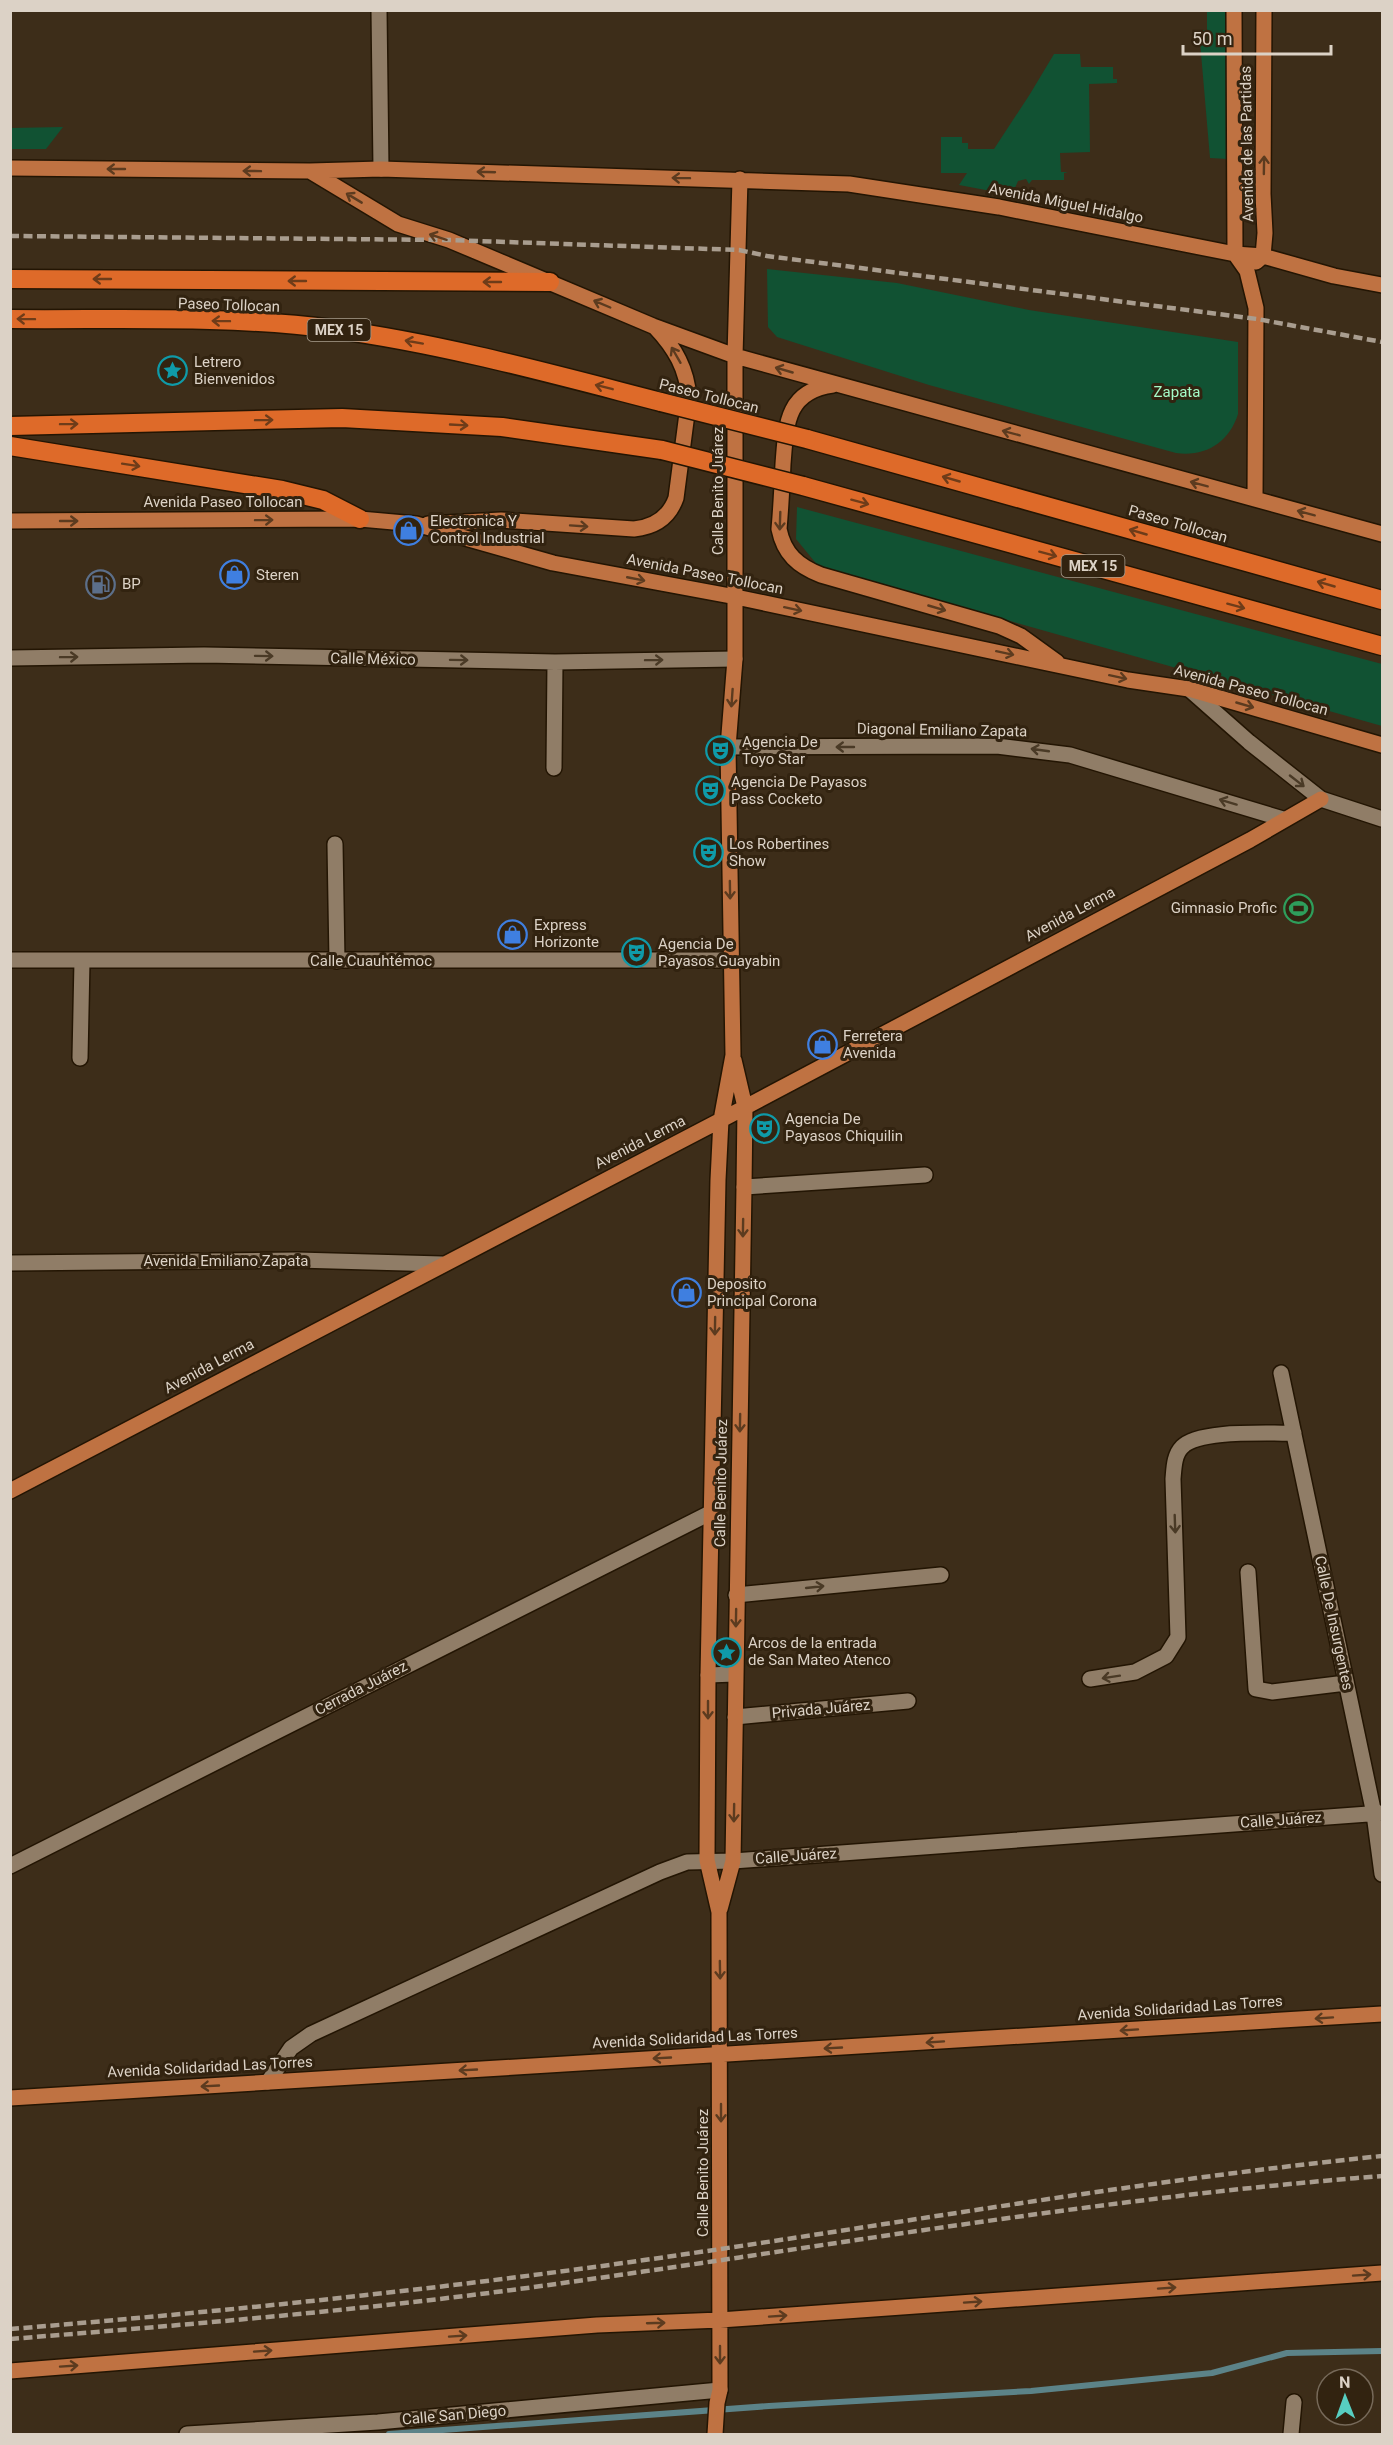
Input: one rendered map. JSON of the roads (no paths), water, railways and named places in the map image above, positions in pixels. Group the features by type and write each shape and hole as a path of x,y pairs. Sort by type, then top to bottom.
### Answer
{"highway":[{"path":"10,279 550,282"},
{"name":"Paseo Tollocan","path":"10,319 237,321 331,329 419,342 807,439 1383,600"},
{"name":"MEX 15","path":"10,426 342,418 502,427 662,450 804,486 1383,646"},
{"path":"10,446 282,490 323,500 360,519"}],"main road":[{"name":"Avenida de las Partidas","path":"1234,10 1235,254"},
{"name":"Avenida de las Partidas","path":"1263,256 1266,223 1263,194 1264,10"},
{"path":"10,168 310,171 381,169 740,179"},
{"path":"310,171 398,224 449,240 653,326 735,356 833,385 1383,534"},
{"name":"Avenida Miguel Hidalgo","path":"740,179 873,187 999,207 1235,254 1263,256 1334,276 1383,285"},
{"name":"Calle Benito Juárez","path":"715,2434 720,2320 721,2055 719,1912 707,1860 708,1675 721,1120 733,1055 728,747 735,659 735,356 740,179"},
{"path":"1235,254 1247,271 1257,319 1255,500"},
{"path":"1247,271 1263,256"},
{"path":"416,524 501,520 624,529 643,528 660,521 673,508 676,498 688,398 681,361 666,339 653,326"},
{"path":"833,385 815,389 806,394 799,400 788,417 779,529 782,541 792,558 809,571 821,575 999,626 1021,636 1061,665"},
{"name":"Avenida Paseo Tollocan","path":"10,521 360,519 416,524 553,563 736,597 1128,680 1189,689 1383,745"},
{"path":"1283,819 1321,799"},
{"name":"Avenida Lerma","path":"10,1491 721,1120 1250,840 1283,819"},
{"name":"Calle Benito Juárez","path":"719,1912 733,1861 745,1107 733,1055"},
{"name":"Avenida Solidaridad Las Torres","path":"10,2098 1383,2014"},
{"path":"10,2371 597,2325 720,2320 1383,2273"}],"street":[{"path":"379,10 381,169"},
{"name":"Calle México","path":"10,658 204,655 555,662 735,659"},
{"path":"554,768 555,662"},
{"path":"1189,689 1249,742 1321,799 1383,819"},
{"name":"Diagonal Emiliano Zapata","path":"728,747 997,746 1042,750 1070,754 1283,819"},
{"path":"335,844 337,961"},
{"name":"Calle Cuauhtémoc","path":"10,960 731,960"},
{"path":"80,1058 82,961"},
{"path":"744,1187 925,1175"},
{"name":"Avenida Emiliano Zapata","path":"10,1263 297,1260 442,1264"},
{"name":"Calle De Insurgentes","path":"1281,1373 1346,1683 1378,1813 1383,1874"},
{"path":"1090,1679 1135,1672 1166,1656 1178,1637 1174,1466 1182,1446 1194,1440 1223,1434 1294,1433"},
{"name":"Cerrada Juárez","path":"10,1866 712,1512"},
{"path":"1248,1572 1256,1689 1272,1692 1346,1683"},
{"path":"736,1595 941,1575"},
{"path":"708,1675 735,1674"},
{"name":"Privada Juárez","path":"735,1718 908,1701"},
{"name":"Calle Juárez","path":"268,2082 291,2048 311,2034 674,1866 707,1860 733,1861 1378,1813"},
{"name":"Calle San Diego","path":"196,2434 378,2428 718,2396"},
{"path":"1291,2434 1294,2402"}],"waterway":[{"path":"389,2434 769,2406 1031,2391 1212,2373 1287,2353 1382,2351"}],"railway":[{"path":"10,236 449,240 739,250 767,256 1257,319 1382,342"},
{"path":"10,2329 284,2304 489,2281 660,2258 1175,2181 1382,2156"},
{"path":"10,2339 218,2322 425,2301 1074,2209 1279,2185 1382,2176"}],"place":[{"name":"Letrero Bienvenidos","path":"173,371"},
{"name":"Electronica Y Control Industrial","path":"409,530"},
{"name":"Steren","path":"235,575"},
{"name":"BP","path":"101,584"},
{"name":"Agencia De Toyo Star","path":"721,751"},
{"name":"Agencia De Payasos Pass Cocketo","path":"710,791"},
{"name":"Los Robertines Show","path":"708,853"},
{"name":"Gimnasio Profic","path":"1298,908"},
{"name":"Express Horizonte","path":"513,934"},
{"name":"Agencia De Payasos Guayabin","path":"637,953"},
{"name":"Ferretera Avenida","path":"822,1045"},
{"name":"Agencia De Payasos Chiquilin","path":"764,1128"},
{"name":"Deposito Principal Corona","path":"686,1293"},
{"name":"Arcos de la entrada de San Mateo Atenco","path":"727,1652"}],"park label":[{"name":"Zapata","path":"1177,392"}]}
